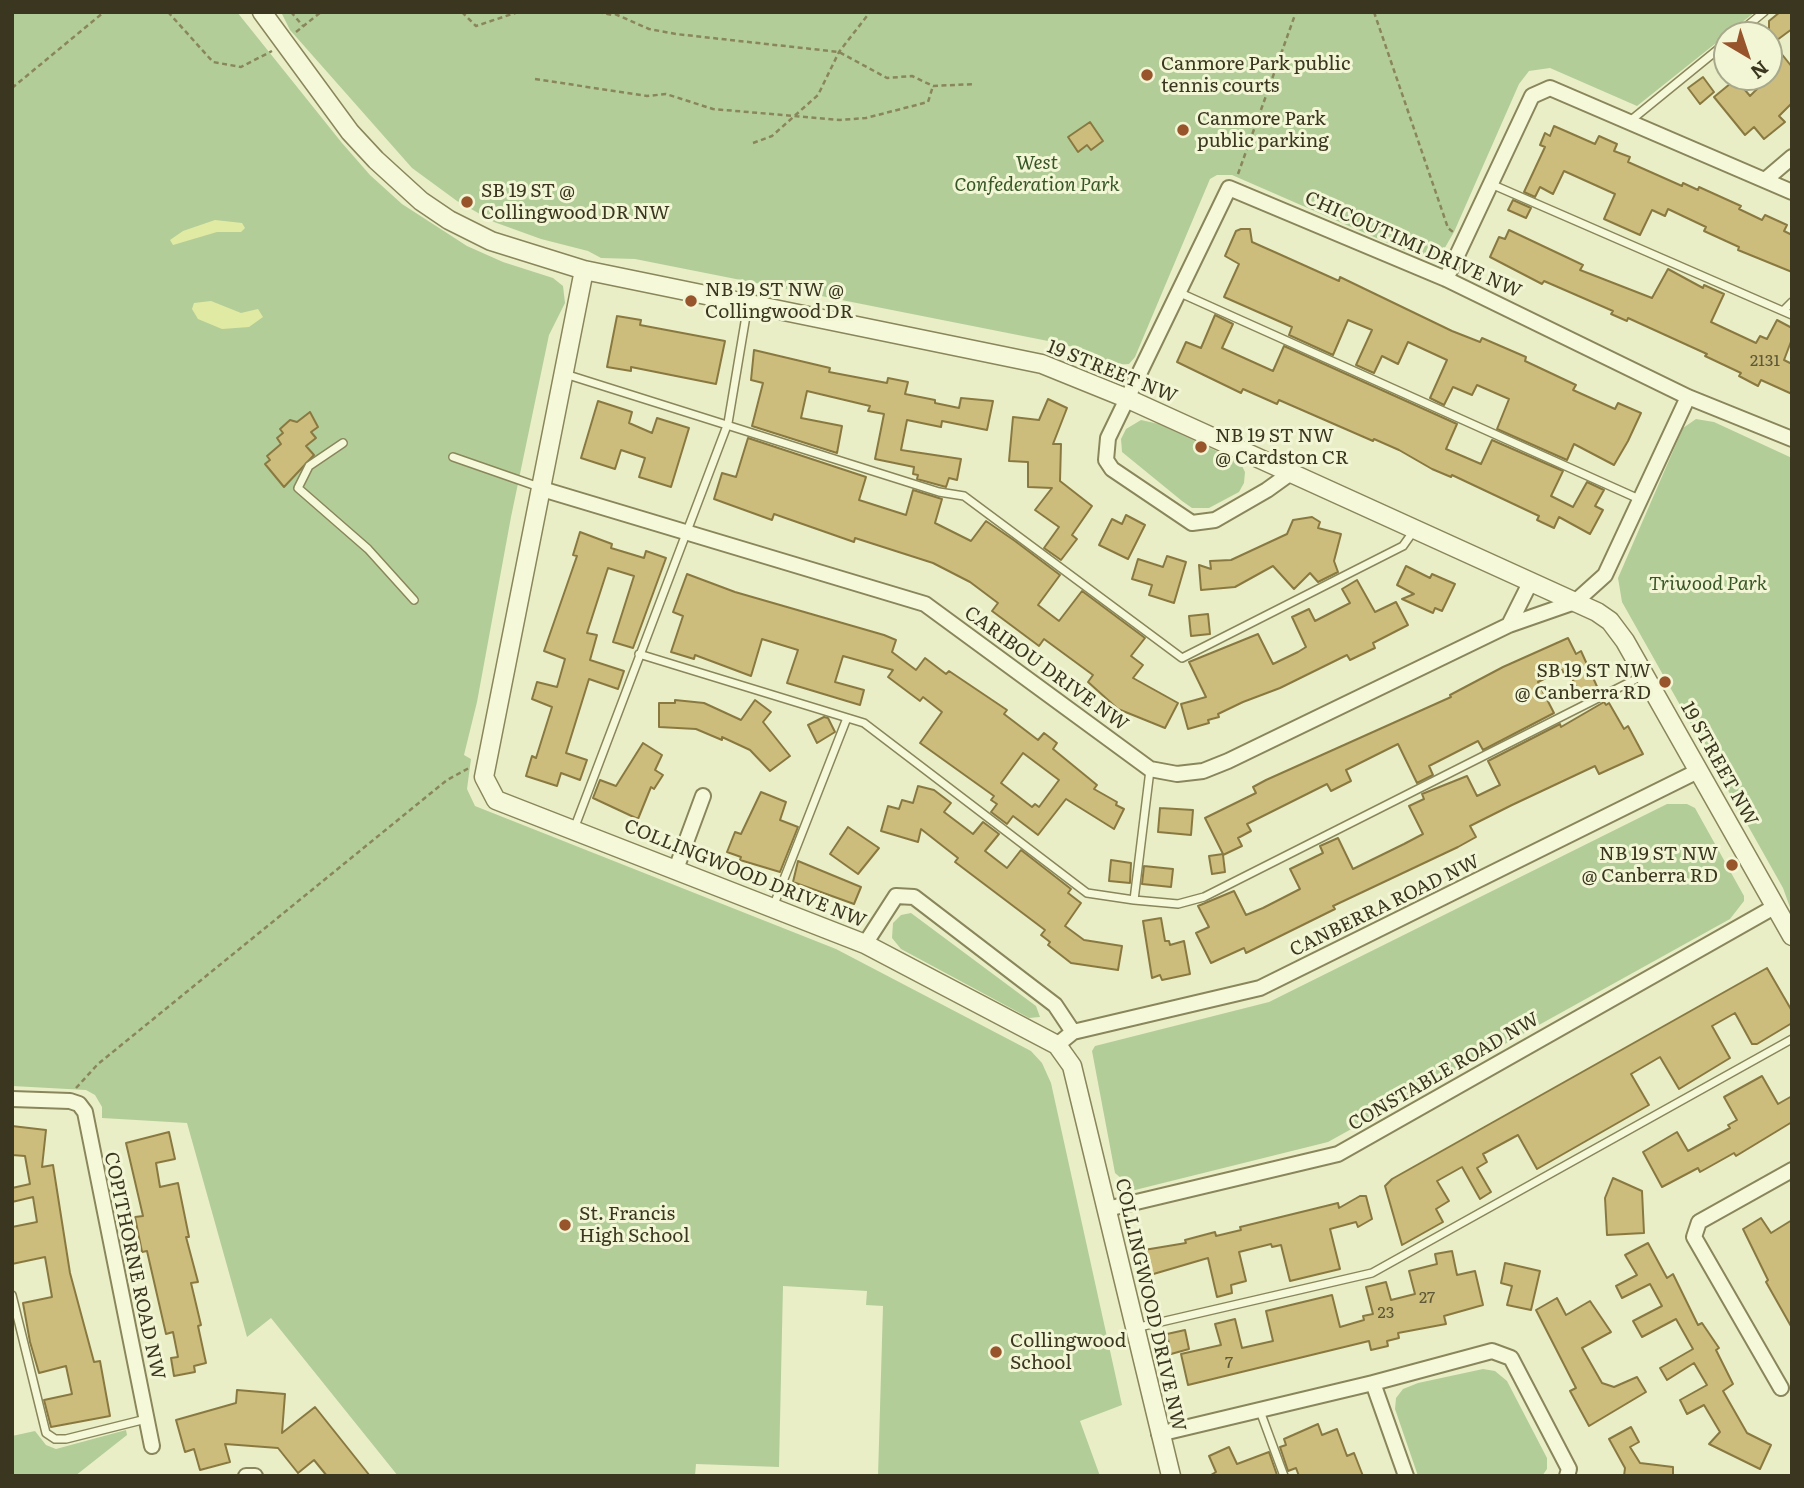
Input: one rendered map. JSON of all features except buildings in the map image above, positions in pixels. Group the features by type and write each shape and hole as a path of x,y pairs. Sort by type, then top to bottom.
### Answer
{"street":[{"name":"19 STREET NW","path":"262,12 350,132 396,180 449,220 491,241 584,270 1042,364 1126,398 1292,472 1531,581 1610,621 1645,675 1792,936"},
{"path":"1446,279 1532,96 1550,88 1792,192"},
{"path":"1765,180 1792,157"},
{"name":"CHICOUTIMI DRIVE NW","path":"1234,187 1446,279 1688,397 1792,439"},
{"path":"1234,187 1229,188 1126,398 1108,438 1106,460 1112,469 1192,523 1215,520 1292,472"},
{"name":"COLLINGWOOD DRIVE NW","path":"584,270 484,777 496,800 864,944 1057,1045 1072,1066 1171,1476"},
{"path":"1575,602 1605,575 1688,397"},
{"name":"CARIBOU DRIVE NW","path":"542,489 925,604 1150,769 1177,774 1203,771 1228,761 1509,625 1575,602"},
{"path":"1509,625 1531,581"},
{"name":"CANBERRA ROAD NW","path":"1057,1045 1073,1032 1260,988 1698,771"},
{"path":"676,869 703,796"},
{"path":"864,944 896,896 914,898 1055,1005 1073,1032"},
{"name":"CONSTABLE ROAD NW","path":"1107,1209 1338,1154 1776,906"},
{"path":"12,1099 71,1101"},
{"name":"COPITHORNE ROAD NW","path":"71,1101 79,1104 85,1112 152,1446"},
{"path":"1781,1388 1694,1237 1699,1222 1791,1172"},
{"path":"1159,1434 1373,1383 1492,1351 1511,1358 1569,1469 1567,1476"},
{"path":"1373,1383 1406,1476"},
{"path":"246,1476 255,1476"}],"lane":[{"path":"1630,121 1713,53"},
{"path":"1491,184 1792,315"},
{"path":"1178,292 1639,499"},
{"path":"1783,311 1792,302"},
{"path":"574,829 728,423 748,303"},
{"path":"564,374 728,423 939,492 964,496 1182,658 1403,546 1415,529"},
{"path":"343,443 309,467 298,488 368,548 414,600"},
{"path":"453,457 542,489"},
{"path":"639,654 864,723 1087,893 1178,904 1204,897 1645,675"},
{"path":"772,910 847,719"},
{"path":"1134,900 1150,769"},
{"path":"1134,1328 1372,1273 1792,1038"},
{"path":"12,1295 46,1433 55,1438 66,1439 146,1419"},
{"path":"1260,1410 1284,1476"}],"path":[{"path":"12,88 104,12"},
{"path":"168,12 213,62 241,66 272,51"},
{"path":"291,12 303,27"},
{"path":"295,33 321,12"},
{"path":"462,12 476,26 517,12"},
{"path":"598,12 616,13 649,29 676,34 839,52 887,78 912,76 933,86 975,85"},
{"path":"753,143 772,136 818,95 839,52 870,12"},
{"path":"1234,187 1296,12"},
{"path":"1374,12 1448,228 1464,240"},
{"path":"535,79 559,85 634,91 647,96 666,94 713,109 769,112 792,118 840,120 885,114 928,102 933,86"},
{"path":"71,1101 78,1082 98,1064 447,780"}],"green space":[{"path":"12,12 237,12 342,143 370,175 402,204 467,246 503,262 553,278 563,286 565,303 549,335 511,517 477,702 464,755 471,759 467,789 475,806 836,949 1031,1051 1042,1063 1051,1083 1122,1405 1080,1421 1100,1476 878,1476 883,1306 866,1305 867,1291 783,1286 779,1467 696,1464 695,1476 398,1476 271,1318 247,1337 187,1123 102,1118 102,1107 95,1095 86,1090 12,1086"},
{"name":"West Confederation Park","path":"281,12 1755,12 1744,21 1713,21 1713,45 1637,106 1550,68 1529,71 1519,84 1454,232 1443,251 1430,258 1413,254 1232,175 1217,175 1210,179 1135,357 1129,364 1114,365 1050,338 1048,341 635,259 601,258 588,251 541,239 494,222 457,201 412,168 290,30"},
{"name":"Triwood Park","path":"1696,419 1714,422 1792,458 1792,913 1783,888 1622,602 1618,578 1683,428"},
{"path":"1141,420 1159,424 1240,462 1245,472 1244,483 1239,492 1209,508 1192,508 1182,501 1122,452 1121,439 1126,429"},
{"path":"1667,804 1687,804 1695,808 1744,896 1744,901 1730,919 1328,1142 1135,1190 1115,1173 1092,1051 1095,1046 1269,1002"},
{"path":"911,913 1036,1006 1040,1017 1029,1018 901,949 892,938 893,923 901,915"},
{"path":"1483,1369 1495,1371 1507,1381 1547,1458 1547,1469 1542,1476 1418,1476 1395,1409 1396,1398 1403,1389 1418,1383"},
{"path":"126,1430 127,1435 75,1476 12,1476 12,1436 35,1431 46,1445 56,1449"}],"sand":[{"path":"215,220 242,223 245,228 241,232 217,232 173,245 170,240 183,231"},
{"path":"211,301 241,313 258,309 263,317 249,327 222,329 198,319 192,309 194,303"}],"place":[{"name":"Canmore Park public tennis courts","path":"1147,75"},
{"name":"Canmore Park public parking","path":"1183,130"},
{"name":"SB 19 ST @ Collingwood DR NW","path":"467,202"},
{"name":"NB 19 ST NW @ Collingwood DR","path":"691,301"},
{"name":"NB 19 ST NW @ Cardston CR","path":"1201,447"},
{"name":"SB 19 ST NW @ Canberra RD","path":"1665,682"},
{"name":"NB 19 ST NW @ Canberra RD","path":"1732,865"},
{"name":"St. Francis High School","path":"565,1225"},
{"name":"Collingwood School","path":"996,1352"}]}
